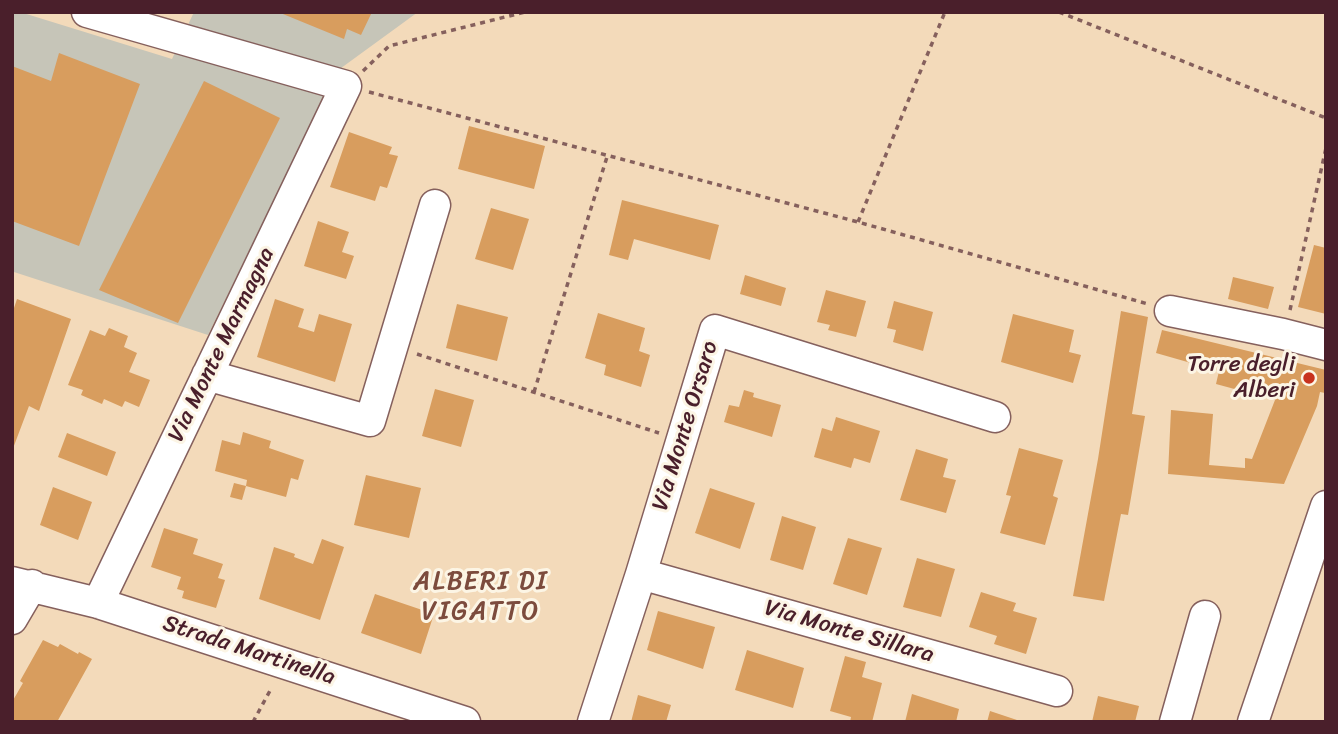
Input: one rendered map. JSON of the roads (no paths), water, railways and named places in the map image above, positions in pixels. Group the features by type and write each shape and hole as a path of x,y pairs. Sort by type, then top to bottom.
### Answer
{"street":[{"name":"Via Monte Marmagna","path":"87,12 346,86 99,603"},
{"path":"207,375 370,421 435,205"},
{"path":"1170,311 1326,345"},
{"name":"Via Monte Orsaro","path":"593,722 715,330 995,417"},
{"path":"1253,722 1326,506"},
{"name":"Via Monte Sillara","path":"641,574 1057,691"},
{"name":"Strada Martinella","path":"12,619 22,583 99,603 446,719"},
{"path":"1175,722 1205,616"}],"place":[{"name":"Torre degli Alberi","path":"1309,378"}],"district":[{"name":"ALBERI DI VIGATTO","path":"481,597"}]}
